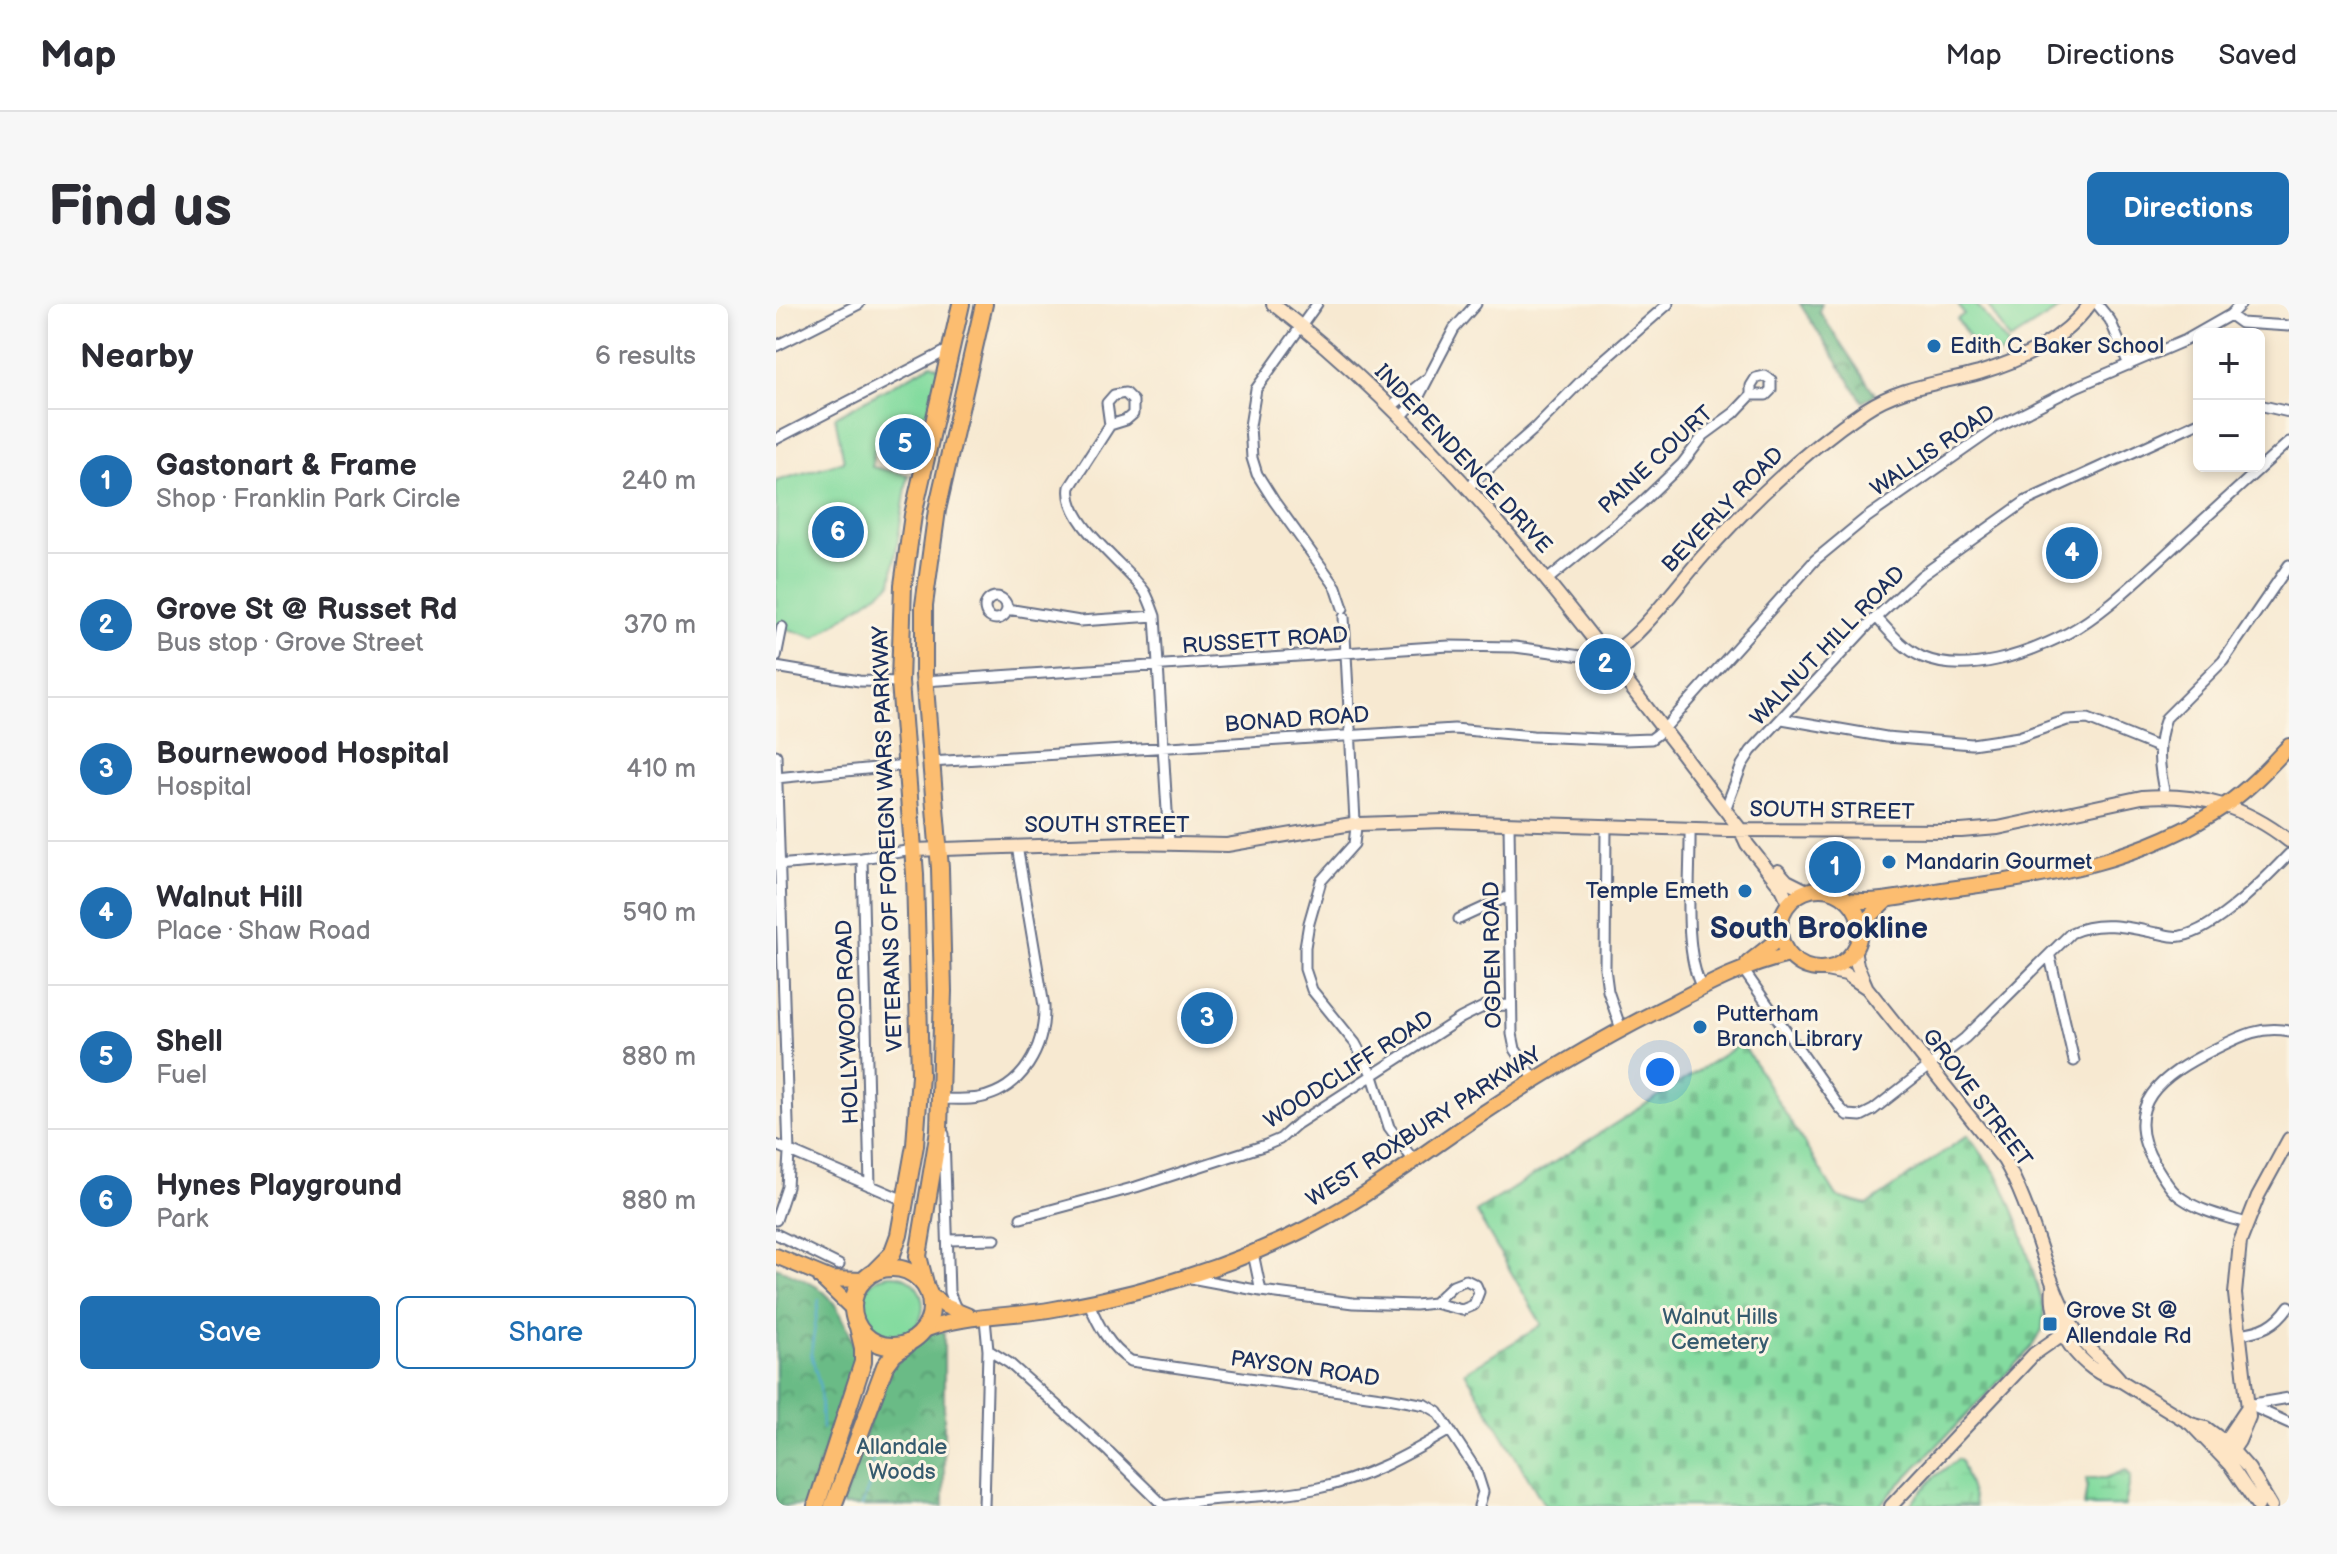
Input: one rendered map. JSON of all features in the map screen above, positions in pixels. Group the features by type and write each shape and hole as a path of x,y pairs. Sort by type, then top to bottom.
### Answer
{"highway":[{"name":"VETERANS OF FOREIGN WARS PARKWAY","path":"869,1276 895,1250 915,1145 920,1075 913,850 900,682 900,627 908,542 961,304"},
{"name":"VETERANS OF FOREIGN WARS PARKWAY","path":"928,1291 918,1258 934,1171 941,1099 943,978 924,681 924,619 930,550 984,304"},
{"path":"941,388 963,393"},
{"path":"816,1506 863,1362 863,1348 853,1309 856,1294 869,1276 890,1267 903,1269 918,1277 928,1291 931,1315 918,1335 894,1354 884,1368 833,1506"},
{"path":"858,1326 866,1336 895,1346 918,1335"}],"main road":[{"path":"1847,900 1856,912 1860,926 1854,949 1838,964 1816,968 1806,966 1790,955 1780,934 1780,923 1789,903 1807,891 1829,890 1847,900 1865,902 2077,870 2171,835 2226,804 2289,746"},
{"path":"1860,926 1887,900"},
{"name":"WEST ROXBURY PARKWAY","path":"1742,968 1777,940 1780,934"},
{"name":"WEST ROXBURY PARKWAY","path":"918,1335 953,1321 1089,1303 1184,1277 1253,1253 1342,1209 1535,1080 1621,1029 1742,968 1790,955"},
{"path":"776,1256 818,1276 838,1280 869,1276"},
{"path":"818,1276 853,1309"},
{"name":"WEST ROXBURY PARKWAY","path":"928,1291 959,1313 981,1318"}],"street":[{"path":"776,346 859,304"},
{"name":"INDEPENDENCE DRIVE","path":"1273,304 1302,325 1402,416 1547,580 1607,656"},
{"path":"1317,304 1256,389 1250,426 1252,458 1257,474 1336,587 1344,612 1356,824 1354,844 1321,881 1309,923 1305,969 1312,990 1355,1043 1373,1076 1389,1127 1414,1161"},
{"path":"1402,416 1418,398 1454,329 1476,304"},
{"path":"1467,488 1534,429 1590,372 1668,304"},
{"name":"BEVERLY ROAD","path":"1607,656 1621,649 1635,635 1766,489 1835,431 1866,409 1899,392 1977,374 2039,349 2077,322 2090,304"},
{"path":"2097,304 2110,320 2129,365"},
{"name":"WALLIS ROAD","path":"1663,730 1815,560 1838,539 1995,428 2078,386 2186,340 2230,315 2241,304"},
{"path":"2230,315 2241,323 2289,326"},
{"path":"776,439 950,349"},
{"path":"1392,406 1427,378"},
{"name":"PAINE COURT","path":"1547,580 1640,504 1682,464 1704,435 1734,413 1751,395"},
{"path":"2265,406 2289,412"},
{"path":"1110,425 1070,487 1068,495 1085,526 1145,592 1155,616 1169,843"},
{"name":"WALNUT HILL ROAD","path":"1725,810 1747,758 1876,617 1921,576 2026,501 2193,425"},
{"path":"1876,617 1906,648 1924,658 1940,661 1991,660 2043,644 2070,632 2120,596 2289,442"},
{"path":"2165,795 2159,765 2161,731 2166,718 2223,661 2289,565"},
{"path":"1007,609 1080,621 1155,616"},
{"path":"776,657 782,627"},
{"name":"RUSSETT ROAD","path":"924,681 1483,646 1607,656"},
{"path":"1607,656 1743,833 1784,879 1807,891"},
{"path":"776,667 859,681 900,682"},
{"path":"1782,719 1886,737 1972,744 2019,737 2067,720 2088,719 2160,748"},
{"name":"BONAD ROAD","path":"930,762 1454,729 1558,738 1643,740 1651,739 1663,730"},
{"path":"776,755 788,1149 787,1187 776,1220"},
{"path":"777,778 906,765"},
{"name":"SOUTH STREET","path":"778,865 937,848 1169,843 1227,845 1356,824 1404,821 1743,833 1985,829 2165,795 2226,804 2261,821 2289,841"},
{"name":"OGDEN ROAD","path":"1509,823 1509,1005 1515,1049 1535,1080"},
{"path":"1606,826 1605,968 1608,991 1621,1029"},
{"path":"1690,829 1691,955 1702,988"},
{"path":"1743,833 1747,844 1782,888 1789,903"},
{"path":"941,1099 978,1098 1009,1085 1022,1075 1036,1054 1041,1039 1044,1006 1017,846"},
{"path":"1742,968 1847,1115 1861,1116 1873,1110 1994,1012 2071,933 2093,925 2178,937 2200,930 2234,906 2289,854"},
{"name":"HOLLYWOOD ROAD","path":"862,858 870,1186"},
{"path":"1459,919 1509,896"},
{"name":"GROVE STREET","path":"1854,949 1867,988 2004,1160 2020,1187 2053,1286 2051,1304 2067,1333 2121,1381 2191,1424 2226,1450"},
{"path":"2050,957 2074,1061"},
{"name":"GROVE STREET","path":"1816,968 1846,974 1867,988"},
{"name":"WOODCLIFF ROAD","path":"1021,1218 1136,1187 1280,1139 1297,1124 1461,1018 1485,1006 1509,1005"},
{"path":"2246,1223 2215,1215 2179,1197 2151,1157 2142,1133 2141,1117 2152,1090 2193,1060 2258,1030 2289,1031"},
{"name":"VETERANS OF FOREIGN WARS PARKWAY","path":"941,1099 950,1300 959,1313"},
{"path":"2226,1450 2247,1427 2249,1405 2239,1334 2235,1271 2246,1223 2289,1139"},
{"path":"776,1145 906,1201"},
{"path":"776,1234 839,1265"},
{"path":"949,1240 995,1239"},
{"path":"1253,1253 1261,1291"},
{"path":"1184,1277 1353,1303 1434,1303 1467,1309 1474,1305 1479,1292 1476,1285 1466,1280 1453,1285 1434,1303"},
{"name":"PAYSON ROAD","path":"1089,1303 1115,1349 1131,1361 1426,1405 1438,1412 1481,1480 1483,1492 1479,1506"},
{"path":"2239,1334 2258,1332 2268,1327 2289,1306"},
{"path":"981,1318 988,1350 984,1506"},
{"path":"1891,1506 2026,1365 2067,1333"},
{"path":"988,1350 1021,1373 1164,1506 1198,1500 1279,1494 1336,1484 1387,1466 1450,1430"},
{"path":"2249,1405 2289,1398"},
{"path":"2249,1405 2289,1423"},
{"path":"2226,1450 2258,1506"},
{"path":"2226,1450 2259,1482 2271,1506"}],"green space":[{"path":"1800,304 1822,304 1819,311 1875,394 1863,402"},
{"path":"1958,304 1976,304 2008,345 2006,352 1983,358 1957,319 1964,314"},
{"path":"1987,304 2061,304 2062,307 2010,340"},
{"path":"931,364 940,368 928,412 888,429 877,442 874,453 872,467 908,475 891,584 815,638 776,625 776,481 844,461 835,417"},
{"name":"Walnut Hills Cemetery","path":"1742,1043 1837,1197 1867,1205 1968,1135 2000,1179 2019,1224 2044,1309 2042,1330 2031,1348 1879,1506 1545,1506 1465,1372 1542,1325 1476,1212"},
{"name":"Allandale Woods","path":"776,1267 826,1294 839,1312 855,1351 855,1361 805,1506 776,1506"},
{"path":"892,1275 914,1284 923,1306 914,1328 892,1337 870,1328 861,1306 870,1284"},
{"name":"Allandale Woods","path":"934,1330 944,1332 944,1506 842,1506 886,1372"},
{"path":"1958,1459 1976,1506 1909,1506 1934,1477"},
{"path":"2126,1470 2131,1476 2125,1506 2084,1506 2086,1478 2106,1478"}],"waterway":[{"path":"819,1299 811,1353 820,1387 822,1429"},
{"path":"862,1506 871,1480 874,1442"}],"place":[{"name":"Edith C. Baker School","path":"1934,346"},
{"name":"Shell","path":"905,444"},
{"name":"Hynes Playground","path":"838,532"},
{"name":"Walnut Hill","path":"2072,553"},
{"name":"Grove St @ Russet Rd","path":"1605,664"},
{"name":"Mandarin Gourmet","path":"1889,862"},
{"name":"Gastonart & Frame","path":"1835,867"},
{"name":"Temple Emeth","path":"1745,891"},
{"name":"Bournewood Hospital","path":"1207,1018"},
{"name":"Putterham Branch Library","path":"1700,1027"},
{"name":"Grove St @ Allendale Rd","path":"2050,1324"}],"district":[{"name":"South Brookline","path":"1819,929"}]}
